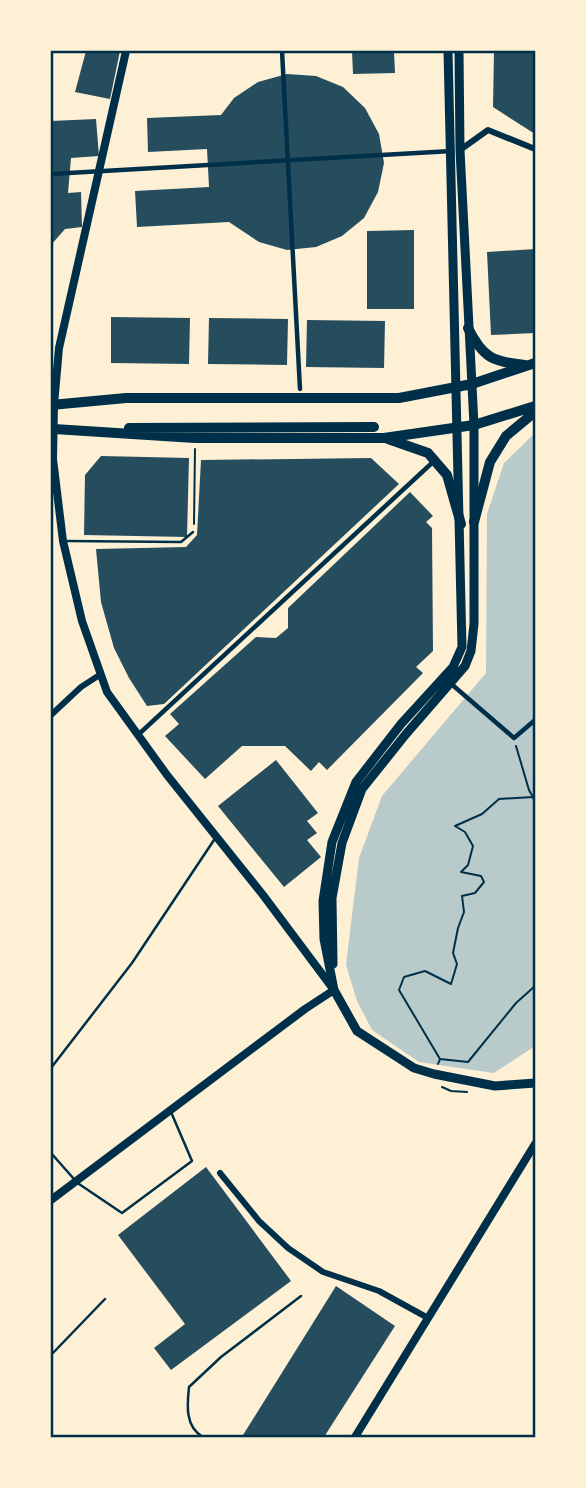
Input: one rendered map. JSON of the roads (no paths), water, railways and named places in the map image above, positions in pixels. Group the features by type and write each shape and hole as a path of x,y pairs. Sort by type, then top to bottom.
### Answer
{"main road":[{"path":"447,680 465,666 471,651 474,624 474,425 448,51"},
{"path":"459,51 455,150 454,388 462,647 447,680 362,789 342,843 332,898 334,990 357,1031 414,1068 495,1086 535,1083"},
{"path":"468,328 476,343 499,362 532,364"},
{"path":"53,405 126,398 399,398 472,384 532,364"},
{"path":"52,429 195,439 384,438 474,425 535,406"},
{"path":"474,522 490,462 506,436 535,412"},
{"path":"52,429 374,427"},
{"path":"384,438 428,453 435,460 447,475 460,524"}],"street":[{"path":"51,1200 79,1184 170,1110 334,990 107,692 82,621 63,541 52,429 59,348 126,51"},
{"path":"282,51 300,389"},
{"path":"51,174 455,150 488,130 535,149"},
{"path":"138,735 435,460"},
{"path":"51,715 81,687 101,674"},
{"path":"447,680 514,738 535,720"},
{"path":"355,1437 535,1144"},
{"path":"219,1173 259,1222 288,1248 323,1272 379,1291 428,1318"}],"lane":[{"path":"63,541 181,542 193,532"},
{"path":"51,1068 132,963 217,837"},
{"path":"51,1153 79,1184 122,1213 192,1161 170,1110"},
{"path":"203,1437 197,1434 187,1414 189,1387 221,1357 301,1296"},
{"path":"51,1355 105,1299"}]}
